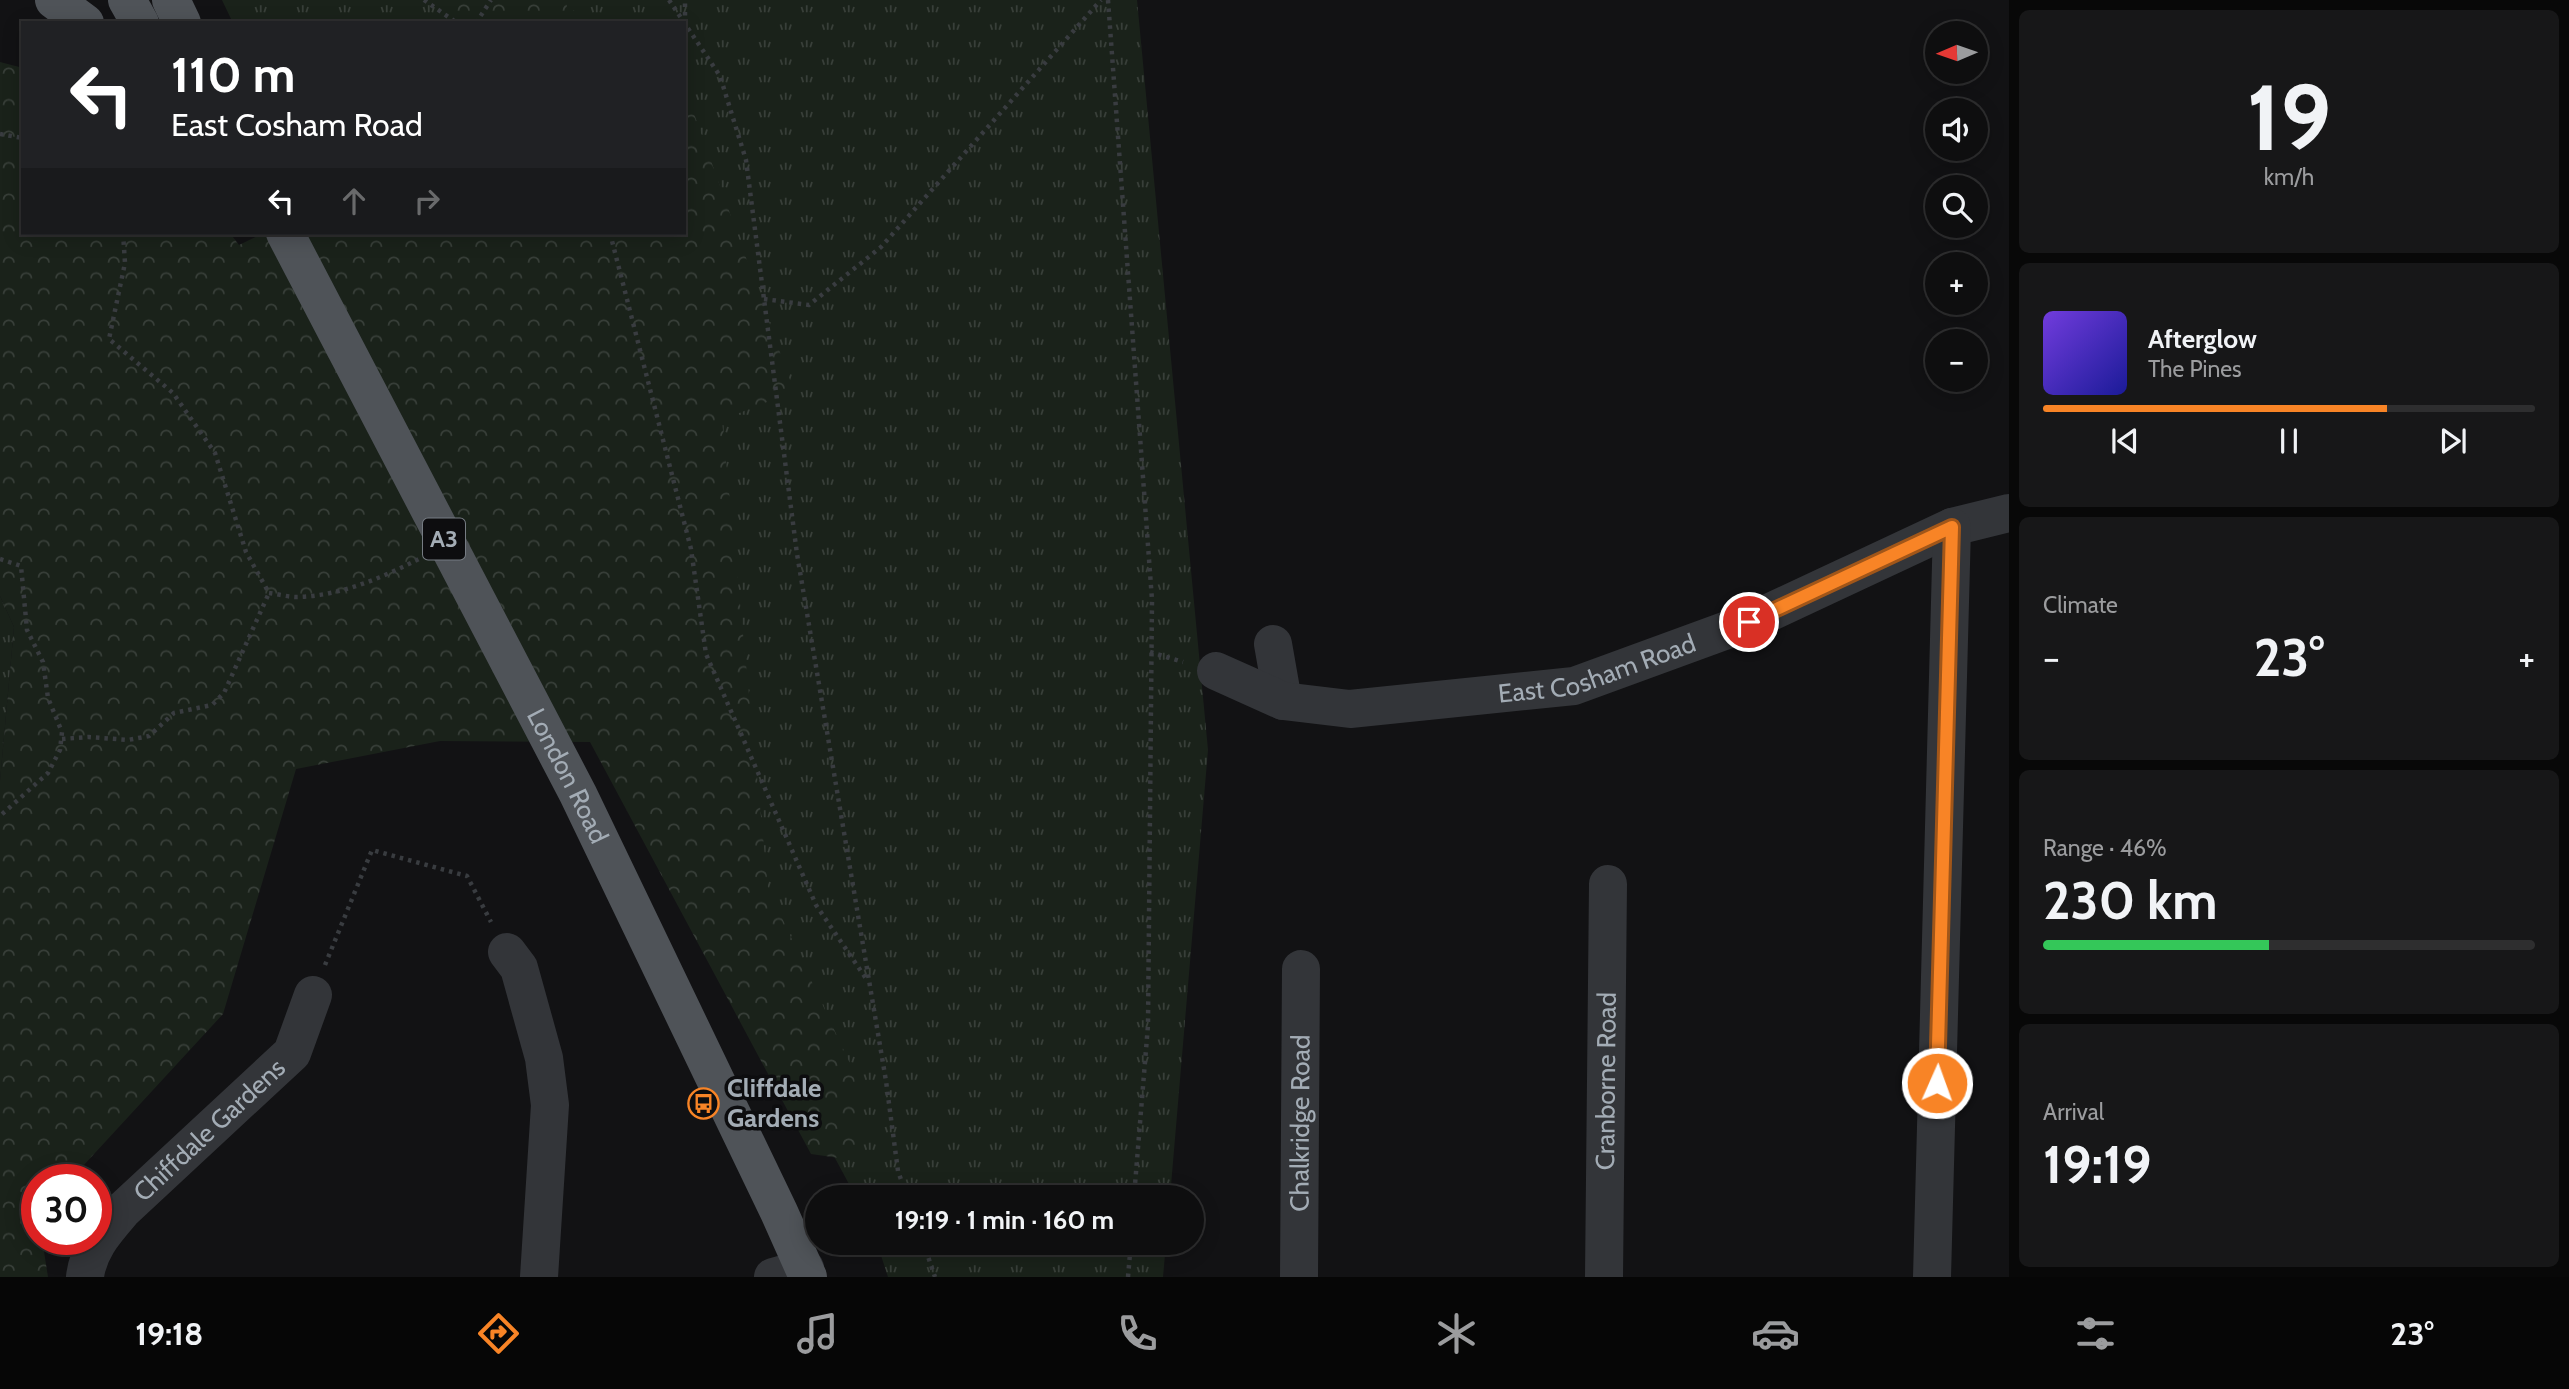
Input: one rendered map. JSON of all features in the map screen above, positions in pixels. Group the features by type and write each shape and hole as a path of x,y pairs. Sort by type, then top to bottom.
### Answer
{"main road":[{"path":"54,0 82,21"},
{"path":"127,0 140,21"},
{"path":"171,0 181,21"},
{"name":"London Road","path":"276,235 310,285"},
{"name":"London Road","path":"286,235 578,794 795,1274"}],"street":[{"name":"East Cosham Road","path":"1216,671 1283,701 1350,709 1574,686 1749,622 1952,527 2009,513"},
{"path":"1932,1277 1952,527"},
{"path":"1273,644 1283,701"},
{"name":"Cranborne Road","path":"1604,1277 1608,884"},
{"path":"507,952 519,968 523,981 544,1058 550,1105 539,1277"},
{"name":"Chalkridge Road","path":"1299,1277 1301,969"},
{"name":"Chiffdale Gardens","path":"85,1277 89,1255 100,1237 124,1209 292,1053 313,995"}],"path":[{"path":"424,0 454,21"},
{"path":"477,21 491,0"},
{"path":"669,0 683,21"},
{"path":"685,0 685,21"},
{"path":"764,299 809,305 881,247 1101,0"},
{"path":"1108,0 1152,600 1148,1025 1136,1185"},
{"path":"686,25 720,76 746,160 796,554 898,1171 903,1185"},
{"path":"0,134 21,138"},
{"path":"123,235 125,262 109,339 173,393 215,453 246,552 269,593"},
{"path":"611,235 691,549 706,654 816,905 869,983"},
{"path":"269,593 296,597 336,591 372,582 422,558"},
{"path":"0,559 22,566 27,630 43,662 48,698 62,732 60,750 48,773 0,816"},
{"path":"62,738 128,740 149,736 174,713 212,705 229,684 269,593"},
{"path":"313,995 372,850 467,876 507,952"},
{"path":"927,1255 934,1277"},
{"path":"1128,1277 1130,1255"}],"green space":[{"path":"222,0 1137,0 1208,750 1171,1185 850,1185 337,235 686,235 686,21 232,21"},
{"path":"439,0 566,0 567,8 600,21 442,21"},
{"path":"0,62 21,67 21,235 232,235 239,245 260,235 686,235 686,92 794,391 722,420 768,888 854,1072 860,1161 811,1154 590,742 440,741 296,769 223,1014 85,1164 21,1164 21,1255 45,1255 48,1277 0,1277 0,781 14,627 0,596"},
{"path":"0,596 14,627 0,781"},
{"path":"881,1255 1165,1255 1163,1277 888,1277"}],"place":[{"name":"Cliffdale Gardens","path":"704,1103"}],"route":[{"path":"1749,622 1952,527 1937,1083"}]}
